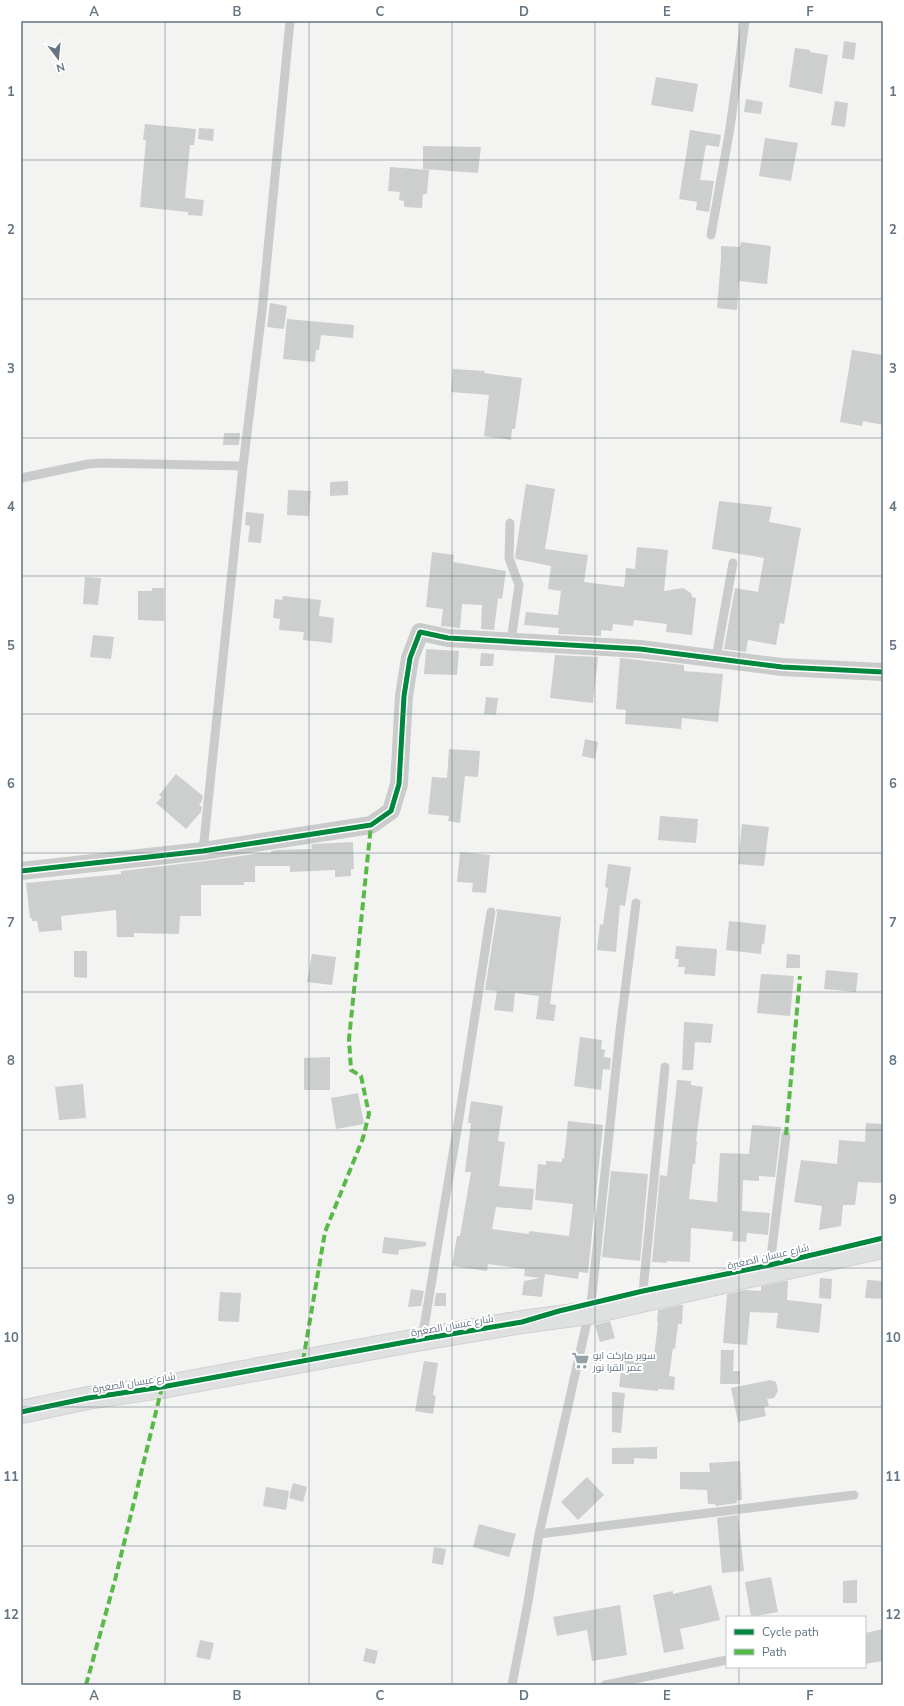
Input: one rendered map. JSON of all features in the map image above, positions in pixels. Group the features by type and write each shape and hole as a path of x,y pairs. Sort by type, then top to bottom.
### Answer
{"street":[{"path":"21,871 203,850 371,825 391,811 399,784 404,696 410,658 420,632 448,638 640,649 782,667 883,672"},
{"name":"شارع عبسان الصغيرة","path":"590,1309 643,1291 770,1265 883,1238"},
{"name":"شارع عبسان الصغيرة","path":"21,1412 88,1398 162,1387 590,1309 725,1282 883,1247"}],"lane":[{"path":"203,850 243,466 262,311 290,21"},
{"path":"711,236 730,128 745,21"},
{"path":"21,478 88,464 102,463 243,466"},
{"path":"510,523 508,558 519,585 511,641"},
{"path":"716,658 732,563"},
{"path":"512,1685 539,1534 590,1309 620,1031 636,903"},
{"path":"422,1339 460,1112 490,912"},
{"path":"643,1291 665,1067"},
{"path":"770,1265 786,1135"},
{"path":"539,1534 854,1495"},
{"path":"605,1685 726,1660"}],"building":[{"path":"844,41 856,43 854,60 842,58"},
{"path":"795,48 828,55 822,94 789,87"},
{"path":"656,77 698,84 693,112 651,105"},
{"path":"746,99 763,102 761,114 744,112"},
{"path":"835,101 848,103 845,127 831,125"},
{"path":"145,124 196,129 194,145 190,145 185,198 204,200 202,216 188,215 188,212 140,207 146,140 143,140"},
{"path":"199,128 214,129 213,141 198,139"},
{"path":"690,130 721,135 719,147 706,145 700,180 714,181 709,212 696,210 697,202 679,199"},
{"path":"765,138 798,143 791,181 759,176"},
{"path":"423,146 481,147 478,173 423,169"},
{"path":"390,167 429,170 427,194 423,194 422,208 404,207 404,201 399,200 400,192 388,191"},
{"path":"741,242 771,246 767,284 739,281 737,310 717,308 721,246 740,247"},
{"path":"270,303 287,306 284,329 267,327"},
{"path":"287,319 354,325 353,338 321,335 319,350 316,350 315,362 283,359"},
{"path":"852,350 883,355 883,425 863,421 862,426 840,422"},
{"path":"453,369 485,371 484,373 522,378 515,429 512,429 511,440 484,436 489,395 451,392"},
{"path":"224,433 240,433 239,445 223,445"},
{"path":"348,481 348,495 330,496 330,482"},
{"path":"526,484 555,489 545,549 588,555 584,582 624,587 626,568 635,569 637,547 668,550 664,591 683,588 691,593 692,597 696,598 692,635 666,632 667,624 634,620 633,626 613,624 612,631 601,630 601,636 558,634 559,628 524,625 526,612 558,615 561,591 548,589 551,566 516,559 515,557"},
{"path":"288,490 311,491 309,516 287,515"},
{"path":"719,501 772,507 769,522 801,528 784,624 780,623 776,645 748,640 746,652 724,649 735,588 758,592 764,558 712,549"},
{"path":"246,512 264,514 261,543 248,542 250,526 245,525"},
{"path":"432,552 454,555 453,562 506,571 502,599 498,598 494,630 481,629 482,605 462,604 460,628 441,626 443,609 426,607"},
{"path":"85,577 101,578 98,605 83,604"},
{"path":"152,588 164,588 164,621 138,620 138,591 152,591"},
{"path":"283,596 321,600 319,616 334,618 332,643 303,640 304,632 279,630 280,619 273,618 275,599 282,600"},
{"path":"93,635 114,637 111,659 90,657"},
{"path":"426,649 459,651 457,675 424,674"},
{"path":"481,653 494,654 493,666 480,666"},
{"path":"555,655 598,657 593,703 550,698"},
{"path":"620,658 684,665 684,671 723,674 718,722 682,718 681,729 625,724 626,710 616,709"},
{"path":"486,697 498,698 496,715 484,714"},
{"path":"585,739 598,742 595,759 582,756"},
{"path":"449,749 480,751 478,777 465,776 460,823 448,821 449,816 428,814 432,777 447,778"},
{"path":"176,774 203,796 199,805 202,807 201,812 186,829 156,803 162,797 159,795"},
{"path":"660,816 698,819 696,843 658,840"},
{"path":"742,824 769,827 764,866 738,864"},
{"path":"353,842 354,869 351,869 351,876 335,877 335,870 290,872 290,866 255,866 255,882 244,882 244,885 201,885 201,916 180,916 179,934 134,933 134,937 117,937 116,910 61,916 62,930 39,932 37,921 32,921 32,918 30,918 26,883 121,874 121,871 271,853 271,851 277,850 312,849 311,845 314,844"},
{"path":"460,852 490,855 486,893 472,892 473,883 457,882"},
{"path":"608,864 631,867 625,906 620,905 616,952 597,950 600,924 603,925 608,888 605,887"},
{"path":"496,909 561,917 550,1004 556,1005 554,1021 536,1019 539,996 515,993 513,1012 494,1010 497,991 485,990 497,913"},
{"path":"729,921 766,925 764,944 762,944 761,954 726,950"},
{"path":"676,946 717,949 715,976 684,974 685,967 678,967 679,959 675,959"},
{"path":"74,951 87,951 87,978 74,977"},
{"path":"312,954 336,957 332,985 307,982"},
{"path":"787,954 800,955 800,968 786,968"},
{"path":"826,970 858,973 856,992 824,989"},
{"path":"761,974 794,976 790,1016 757,1013"},
{"path":"684,1022 713,1024 711,1043 695,1042 693,1070 682,1070"},
{"path":"580,1037 602,1040 601,1049 605,1050 604,1057 611,1058 610,1070 603,1069 601,1090 574,1086"},
{"path":"330,1057 330,1090 304,1090 304,1058"},
{"path":"677,1080 691,1081 691,1085 703,1087 696,1141 695,1164 693,1164 689,1199 717,1202 720,1153 749,1154 752,1125 781,1127 775,1177 759,1176 759,1181 743,1180 742,1211 770,1213 768,1235 747,1233 746,1242 732,1241 733,1232 691,1228 690,1262 652,1262 660,1175 667,1176"},
{"path":"83,1084 86,1118 59,1120 55,1087"},
{"path":"358,1093 364,1124 336,1129 331,1098"},
{"path":"471,1101 503,1106 498,1141 505,1142 499,1186 534,1189 532,1210 496,1207 492,1229 529,1234 529,1231 569,1236 573,1204 535,1200 538,1164 546,1165 546,1161 562,1162 562,1158 564,1159 568,1121 603,1125 588,1273 579,1272 578,1279 545,1274 542,1297 522,1295 524,1281 540,1278 524,1276 525,1269 488,1264 487,1271 452,1266 457,1236 460,1236 471,1172 465,1172 471,1123 468,1123"},
{"path":"866,1123 883,1124 883,1183 858,1182 855,1205 843,1205 841,1226 819,1230 822,1206 794,1202 801,1160 837,1164 839,1140 865,1142"},
{"path":"611,1171 648,1174 640,1261 602,1257"},
{"path":"384,1237 426,1242 426,1246 399,1250 398,1255 382,1253"},
{"path":"820,1278 832,1279 831,1299 819,1298"},
{"path":"867,1280 883,1281 883,1299 865,1298"},
{"path":"788,1281 787,1300 822,1304 819,1333 776,1328 778,1313 750,1312 747,1345 723,1343 727,1294 745,1290 761,1291 761,1286"},
{"path":"411,1289 424,1291 421,1306 408,1307"},
{"path":"220,1292 241,1293 239,1322 218,1321"},
{"path":"436,1293 446,1293 446,1306 434,1306"},
{"path":"683,1305 682,1324 678,1324 675,1349 673,1348 669,1376 675,1377 674,1390 658,1389 658,1391 619,1387 623,1354 654,1358 658,1310"},
{"path":"610,1321 615,1338 600,1342 595,1325"},
{"path":"721,1350 734,1350 733,1371 740,1371 740,1384 720,1384"},
{"path":"424,1361 438,1363 433,1395 436,1396 433,1414 415,1411"},
{"path":"770,1380 776,1382 778,1391 774,1398 767,1399 769,1406 764,1407 766,1416 738,1422 731,1388"},
{"path":"612,1392 625,1393 621,1433 612,1432"},
{"path":"657,1447 657,1459 634,1458 634,1464 612,1464 612,1448"},
{"path":"740,1461 742,1500 737,1500 737,1503 716,1506 715,1504 708,1504 707,1490 680,1489 680,1472 710,1472 709,1463"},
{"path":"587,1477 604,1495 578,1520 561,1502"},
{"path":"293,1483 307,1487 303,1502 289,1498"},
{"path":"266,1487 289,1491 286,1510 263,1506"},
{"path":"738,1515 744,1571 722,1573 717,1518"},
{"path":"479,1524 516,1534 509,1557 473,1547"},
{"path":"434,1547 446,1549 443,1565 432,1563"},
{"path":"771,1577 778,1612 751,1616 745,1582"},
{"path":"857,1580 857,1603 843,1603 843,1581"},
{"path":"711,1585 720,1620 680,1629 684,1649 664,1653 653,1595 673,1591 673,1594"},
{"path":"620,1605 627,1655 592,1661 587,1630 557,1636 553,1617"},
{"path":"883,1629 883,1661 866,1664 866,1633"},
{"path":"200,1640 214,1643 210,1660 196,1657"},
{"path":"366,1648 378,1651 375,1664 363,1661"}],"marked path":[{"path":"303,1361 325,1232 363,1138 369,1114 361,1076 351,1070 349,1039 371,825"},
{"path":"786,1135 800,976"},
{"path":"86,1685 115,1580 162,1387"}],"cycle path":[{"path":"21,871 203,851 371,825 391,811 399,784 404,696 410,658 420,632 448,638 640,649 782,667 883,672"},
{"path":"21,1412 88,1398 162,1387 522,1322 559,1311 643,1291 770,1265 883,1238"}],"place":[{"name":"سوبر ماركت ابو عمر القرا نور","path":"580,1361"}]}
